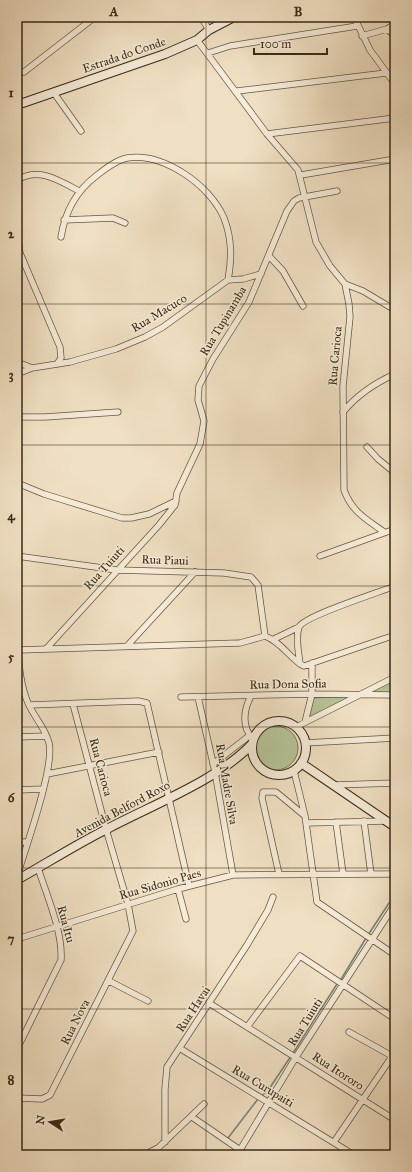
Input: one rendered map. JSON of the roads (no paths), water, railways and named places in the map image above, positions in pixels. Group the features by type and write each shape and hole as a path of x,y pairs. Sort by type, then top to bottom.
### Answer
{"street":[{"path":"24,72 95,17"},
{"path":"201,17 209,30"},
{"name":"Estrada do Conde","path":"17,105 165,54 197,40 209,30 234,17"},
{"path":"354,17 362,36 395,84"},
{"path":"362,36 387,29 395,24"},
{"path":"208,54 230,46 357,26"},
{"path":"387,29 395,36"},
{"path":"197,40 267,134 295,165 301,175 395,160"},
{"path":"236,91 386,73"},
{"path":"54,93 81,131"},
{"path":"267,134 395,118"},
{"path":"61,237 64,220 79,191 101,172 126,158 153,158 164,162 188,177 217,203 224,218 232,250 228,280 243,279 261,274"},
{"path":"17,180 24,176 37,173 54,178 79,191"},
{"name":"Rua Carioca","path":"301,175 316,242 330,266 345,284 349,299 350,317 342,412 344,444 343,480 346,496 349,503 358,514 384,532"},
{"path":"305,197 337,191"},
{"name":"Rua Tupinamba","path":"204,421 198,400 199,386 213,359 249,302 287,211 294,201 305,197"},
{"path":"64,220 112,218 125,223"},
{"path":"17,230 20,252 60,347 61,358 57,364"},
{"path":"269,256 283,271 303,306"},
{"name":"Rua Macuco","path":"17,374 32,368 57,364 116,349 146,337 195,305 228,280"},
{"path":"345,284 363,292 395,310"},
{"path":"17,362 32,368"},
{"path":"342,412 367,390 395,374"},
{"path":"17,417 45,417 118,412"},
{"name":"Rua Tuiuti","path":"46,649 159,525 176,501 177,493 198,448 204,421"},
{"path":"367,447 378,460 395,473"},
{"path":"17,483 51,497 122,518 144,516 176,501"},
{"path":"320,556 395,528"},
{"name":"Rua Piaui","path":"17,556 117,570 246,575 255,580 258,585 265,636"},
{"path":"127,646 195,572"},
{"path":"274,639 299,627 304,622 322,613 395,586"},
{"path":"299,627 298,637 300,664"},
{"path":"18,650 240,643 265,636 274,639 285,652 304,666 395,635"},
{"path":"17,643 22,686 29,705 46,736 50,749 47,774 17,876"},
{"path":"305,722 312,694 312,663"},
{"path":"251,696 245,708 244,716 252,740 255,760 259,766 272,774 279,775 294,770 301,763 304,757 305,743 302,734 296,727 395,677"},
{"name":"Rua Dona Sofia","path":"181,698 312,694 357,696 395,695"},
{"name":"Rua Madre Silva","path":"198,697 214,768 233,875"},
{"path":"29,705 145,702 148,704 189,886"},
{"name":"Rua Carioca","path":"73,704 106,829 128,904 133,928"},
{"name":"Avenida Belford Roxo","path":"17,880 106,829 169,797 214,768 237,759 260,729 274,722 289,723 296,727"},
{"path":"17,737 46,736"},
{"path":"305,743 395,738"},
{"path":"214,768 252,740"},
{"path":"47,774 89,767 159,752"},
{"path":"237,759 255,760"},
{"path":"301,763 391,824 395,846"},
{"path":"294,770 306,816 317,902 395,955"},
{"path":"334,785 395,783"},
{"path":"17,790 42,789"},
{"path":"279,874 262,798 263,792 276,792 306,816"},
{"path":"306,823 364,821 391,824"},
{"path":"364,821 371,874"},
{"path":"336,822 343,874"},
{"path":"17,842 27,842"},
{"name":"Rua Itu","path":"17,1050 61,960 62,948 57,928 38,868"},
{"name":"Rua Sidonio Paes","path":"17,939 57,928 178,889 233,875 395,874"},
{"path":"178,889 186,919"},
{"name":"Rua Havai","path":"165,1142 166,1076 170,1062 259,927 273,897"},
{"name":"Rua Tuiuti","path":"238,1153 268,1103 293,1056 339,983 369,938 395,904"},
{"name":"Rua Nova","path":"17,1098 42,1099 50,1095 132,935 133,928"},
{"path":"248,1027 300,956 395,1019"},
{"path":"109,981 148,1001"},
{"name":"Rua Itororo","path":"209,1002 395,1120"},
{"path":"334,1142 394,1054 349,1032"},
{"name":"Rua Curupaiti","path":"180,1049 354,1155"},
{"path":"144,1155 158,1148 204,1104"},
{"path":"192,1117 238,1153"}],"waterway":[{"path":"368,935 389,903 395,902"},
{"path":"340,981 366,938"},
{"path":"293,1053 337,984"},
{"path":"261,1096 267,1092 291,1056"},
{"path":"228,1138 258,1099"}]}
